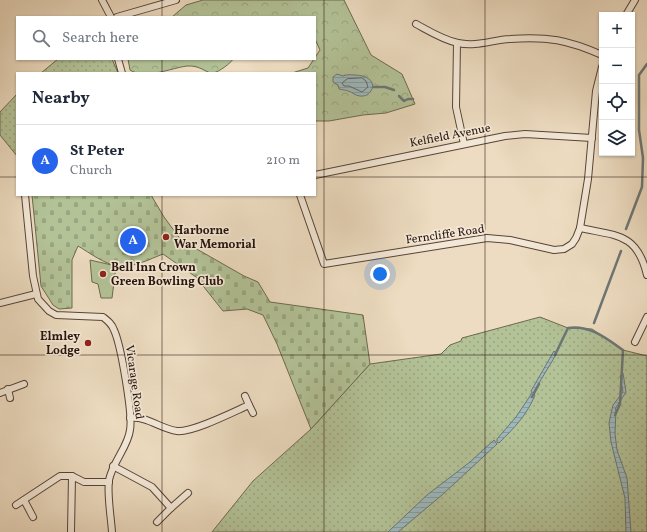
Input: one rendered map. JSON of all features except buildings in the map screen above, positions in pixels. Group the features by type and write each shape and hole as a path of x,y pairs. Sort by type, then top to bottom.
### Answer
{"street":[{"path":"102,0 110,16"},
{"path":"120,16 176,0"},
{"path":"628,12 635,0"},
{"path":"416,24 457,43 475,45 508,39 540,37 572,42 599,54"},
{"path":"457,43 456,107 464,144"},
{"path":"118,60 122,72"},
{"name":"Ferncliffe Road","path":"300,196 324,264 487,238 510,240 559,250 572,244 580,228 588,179 596,91 599,79"},
{"name":"Kelfield Avenue","path":"316,175 464,144 525,134 592,138"},
{"path":"0,303 36,294 25,215 25,196"},
{"path":"580,228 625,238 636,249 644,262 647,275"},
{"name":"Vicarage Road","path":"36,294 42,305 56,315 103,317 109,321 118,340 130,418 130,430 126,443 112,466 109,482 112,532"},
{"path":"635,342 647,317"},
{"path":"0,393 24,384"},
{"path":"8,389 10,398"},
{"path":"245,396 253,412"},
{"path":"130,418 137,417 169,429 185,431 249,405"},
{"path":"112,466 152,487 171,508"},
{"path":"16,504 60,476 72,476 84,482 109,482"},
{"path":"71,532 72,476"},
{"path":"157,522 188,493"},
{"path":"24,500 33,517"}],"green space":[{"path":"203,0 344,0 371,55 402,74 415,104 386,113 363,115 329,121 316,121 316,72 295,72 308,68 313,60 316,60 316,56 320,50 316,41 316,16 173,16 186,5"},
{"path":"57,60 112,60 118,72 42,72"},
{"path":"128,60 232,60 216,72 208,72 192,66 158,72 134,72 130,70"},
{"path":"16,95 16,155 0,135 0,112"},
{"path":"32,196 152,196 164,217 181,240 244,276 258,282 270,302 363,315 370,364 311,429 277,344 263,315 247,309 223,311 196,277 163,254 130,266 118,266 102,261 78,246 72,260 72,308 59,309 53,305 41,286"},
{"name":"Bell Inn Crown Green Bowling Club","path":"90,260 116,266 112,298 101,298 98,284 92,282"},
{"path":"540,317 568,328 592,329 623,350 647,356 647,532 212,532 253,481 311,429 370,364 441,354 450,345 461,341 462,338"}],"water":[{"path":"337,74 343,76 364,76 372,83 371,90 365,96 360,96 339,89 338,85 333,82 333,77"},
{"path":"554,351 557,353 533,393 535,395 528,409 510,432 499,443 497,442 497,439 516,417 532,393 531,391"},
{"path":"623,373 626,392 615,409 615,434 617,450 627,478 631,532 626,532 625,498 611,442 609,423 613,405 623,392 620,376"},
{"path":"494,440 497,444 442,495 398,532 388,532 427,495 470,462"}],"waterway":[{"path":"626,229 642,187 643,158 639,130 639,75 647,64"},
{"path":"373,87 385,87 394,90"},
{"path":"399,96 404,101 413,99"},
{"path":"594,323 621,251"},
{"path":"555,355 568,328 583,328 591,330 623,350 620,404 615,415"},
{"path":"532,397 539,384"}],"place":[{"name":"Harborne War Memorial","path":"166,237"},
{"name":"St Peter","path":"133,241"},
{"name":"Bell Inn Crown Green Bowling Club","path":"103,274"},
{"name":"Elmley Lodge","path":"88,343"}]}
